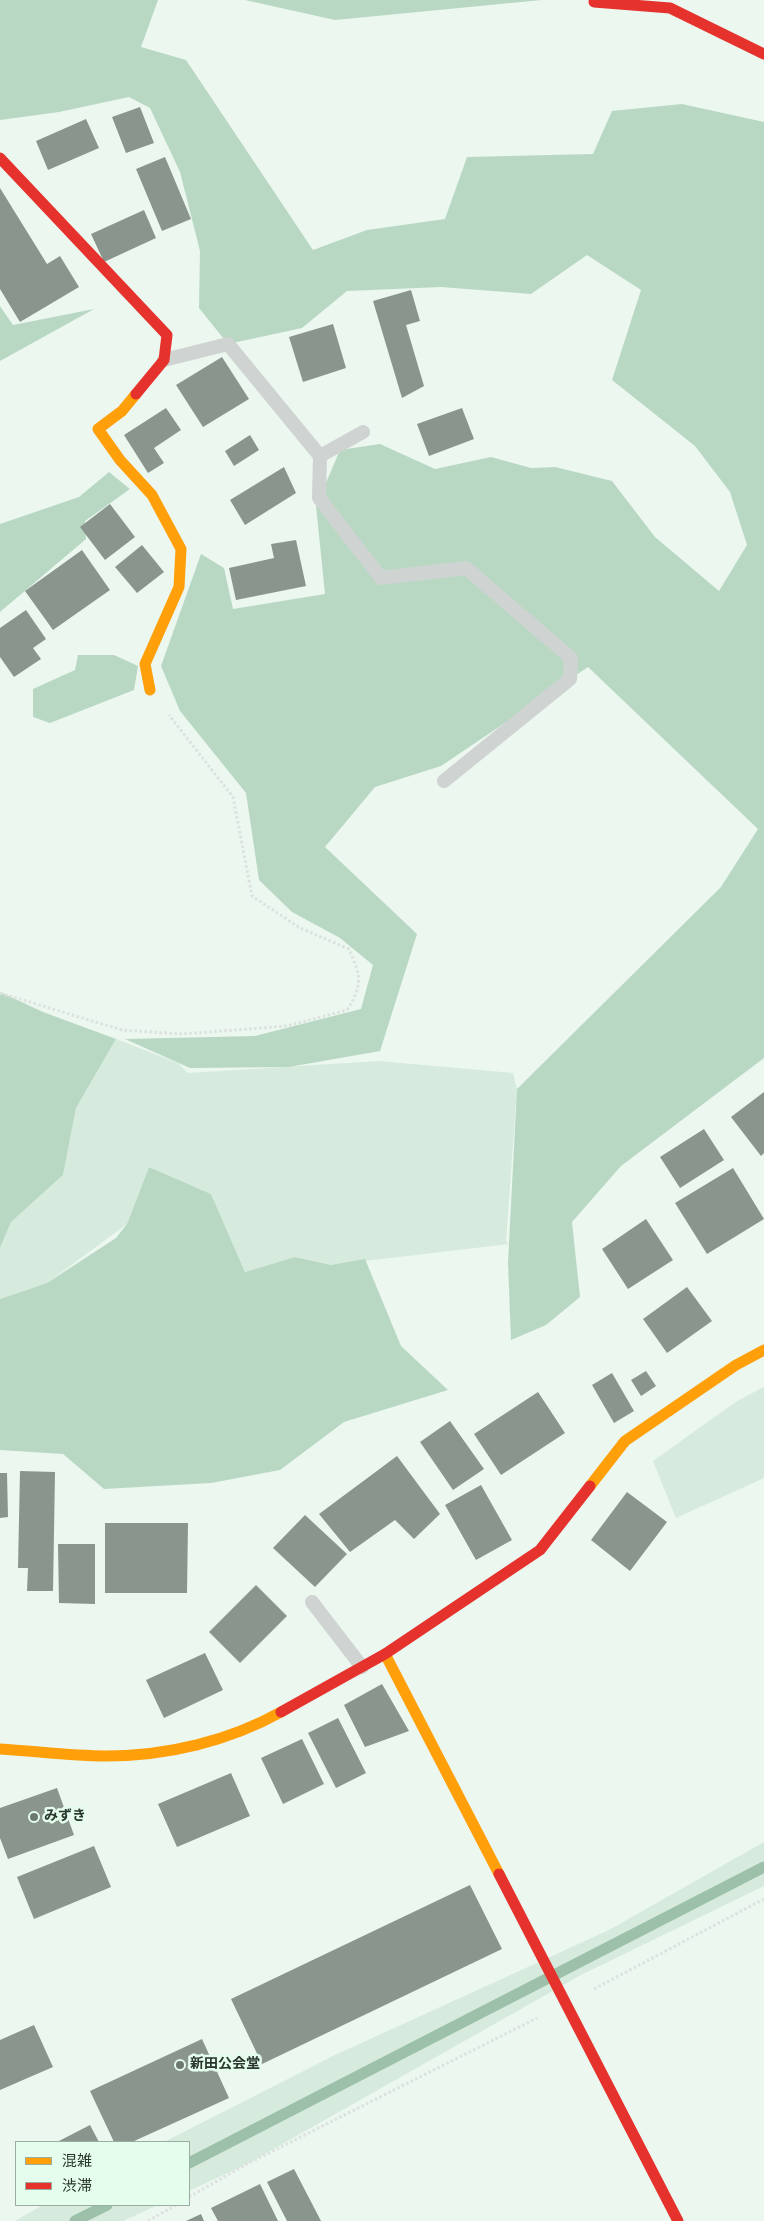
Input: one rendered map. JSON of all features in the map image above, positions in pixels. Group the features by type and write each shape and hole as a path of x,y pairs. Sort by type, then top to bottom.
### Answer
{"street":[{"path":"594,2 670,8 764,54"},
{"path":"0,158 168,335 164,360 122,411 98,429 120,460 152,495 181,549 179,587 145,664 150,690"},
{"path":"0,1750 107,1756 174,1751 254,1727 385,1654 540,1550 624,1441 736,1365 764,1350"},
{"path":"385,1654 678,2221"}],"lane":[{"path":"164,360 228,344 320,456 320,498 381,578 466,568 571,658 570,679 444,781"},
{"path":"320,456 363,432"},
{"path":"312,1602 362,1666"}],"path":[{"path":"0,993 122,1030 182,1034 286,1026 346,1010 358,992 358,969 348,949 300,928 252,896 233,796 150,690"},
{"path":"190,2196 247,2164 764,1899"},
{"path":"148,2221 174,2206"}],"green space":[{"path":"0,0 158,0 141,47 186,60 313,250 367,230 445,219 467,157 593,154 612,111 682,104 764,122 764,1058 621,1166 572,1222 580,1297 546,1325 511,1340 508,1263 517,1089 721,887 758,829 588,667 441,766 375,787 325,847 417,934 380,1051 289,1067 190,1068 125,1039 255,1036 361,1009 373,965 340,938 292,912 259,880 246,793 180,711 161,666 201,554 224,568 233,609 325,594 316,506 340,450 380,444 435,469 491,457 531,468 555,467 612,481 655,537 719,591 747,545 730,492 695,446 612,380 641,290 587,255 531,294 441,287 347,291 302,328 228,344 199,308 200,251 180,172 150,108 129,97 59,112 0,120"},
{"path":"245,0 542,0 335,20"},
{"path":"0,306 13,325 94,309 0,361"},
{"path":"109,472 130,489 85,521 86,539 0,612 0,524 79,497"},
{"path":"78,655 114,655 138,666 134,690 50,723 33,717 33,689 75,670"},
{"path":"0,992 43,1012 116,1039 76,1108 63,1175 11,1222 0,1248"},
{"path":"116,1039 178,1063 188,1073 379,1061 513,1073 517,1089 506,1241 509,1244 331,1265 295,1257 245,1272 211,1194 149,1167 127,1224 47,1283 0,1299 0,1248 11,1222 63,1175 76,1108"},
{"path":"149,1167 211,1194 245,1272 295,1257 331,1265 365,1259 401,1346 448,1390 344,1422 280,1470 211,1483 104,1489 63,1454 0,1450 0,1299 47,1283 116,1238 127,1224"},
{"path":"764,1387 764,1478 676,1518 653,1461 737,1401"},
{"path":"764,1842 764,1886 581,1975 247,2164 190,2191 190,2141 166,2141 335,2055 609,1930"},
{"path":"41,2206 156,2206 123,2221 15,2221"}],"building":[{"path":"140,107 154,143 126,153 112,117"},
{"path":"86,119 99,148 48,170 36,141"},
{"path":"165,157 191,219 162,231 136,169"},
{"path":"0,188 47,264 60,256 79,287 20,322 0,289"},
{"path":"144,210 156,238 104,262 91,234"},
{"path":"411,290 420,321 406,325 424,386 402,398 373,301"},
{"path":"333,324 346,368 303,382 289,337"},
{"path":"222,357 249,399 203,427 176,385"},
{"path":"166,408 181,430 154,448 164,463 148,473 124,435"},
{"path":"462,408 474,439 429,456 417,424"},
{"path":"250,435 259,450 234,466 225,451"},
{"path":"284,467 296,493 245,525 230,500"},
{"path":"110,504 135,537 105,560 80,527"},
{"path":"296,540 306,586 236,600 229,568 274,558 271,544"},
{"path":"142,545 164,572 137,593 115,567"},
{"path":"82,550 110,590 53,630 25,591"},
{"path":"26,610 46,639 33,648 41,659 14,677 0,657 0,628"},
{"path":"764,1092 764,1153 761,1156 731,1117"},
{"path":"704,1129 724,1160 680,1188 660,1157"},
{"path":"733,1168 764,1219 707,1254 675,1203"},
{"path":"646,1219 673,1260 628,1289 602,1249"},
{"path":"687,1287 712,1321 667,1353 643,1319"},
{"path":"646,1371 656,1386 641,1396 631,1380"},
{"path":"612,1373 634,1411 614,1423 592,1385"},
{"path":"538,1392 565,1433 501,1475 474,1434"},
{"path":"450,1421 484,1469 453,1490 420,1442"},
{"path":"397,1456 440,1514 414,1539 395,1520 350,1552 319,1514"},
{"path":"20,1471 55,1472 53,1591 27,1591 28,1568 18,1568"},
{"path":"0,1473 7,1473 8,1517 0,1518"},
{"path":"481,1485 512,1540 476,1560 445,1505"},
{"path":"627,1492 667,1522 630,1571 591,1540"},
{"path":"305,1515 347,1554 315,1587 273,1548"},
{"path":"105,1523 188,1523 187,1593 105,1593"},
{"path":"58,1544 95,1544 95,1604 59,1603"},
{"path":"256,1585 287,1616 240,1663 209,1632"},
{"path":"205,1653 223,1690 164,1718 146,1680"},
{"path":"382,1684 409,1731 365,1747 344,1705"},
{"path":"338,1718 366,1773 336,1788 308,1733"},
{"path":"302,1739 324,1784 283,1804 261,1758"},
{"path":"231,1773 250,1816 177,1847 158,1804"},
{"path":"57,1788 74,1835 8,1859 0,1838 0,1808"},
{"path":"94,1846 111,1887 34,1919 17,1877"},
{"path":"470,1885 502,1949 262,2064 231,1999"},
{"path":"34,2025 53,2067 0,2090 0,2040"},
{"name":"新田公会堂","path":"202,2039 229,2098 134,2141 114,2141 90,2091"},
{"path":"90,2125 98,2141 59,2141"},
{"path":"294,2169 321,2221 287,2221 267,2182"},
{"path":"260,2184 278,2221 218,2221 211,2208"},
{"path":"201,2214 204,2221 186,2221"}],"waterway":[{"path":"190,2162 764,1867"},
{"path":"75,2221 105,2206"}],"traffic: slow":[{"path":"136,394 122,411 98,429 120,460 152,495 181,549 179,587 145,664 150,690"},
{"path":"590,1486 625,1441 736,1365 764,1350"},
{"path":"385,1654 499,1874"},
{"path":"0,1749 93,1756 152,1753 174,1750 219,1739 281,1712"}],"traffic: jam":[{"path":"594,2 670,8 764,54"},
{"path":"0,158 167,335 164,360 136,394"},
{"path":"281,1712 385,1654 540,1550 590,1486"},
{"path":"499,1874 678,2221"}],"place":[{"name":"みずき","path":"34,1817"},
{"name":"新田公会堂","path":"180,2065"}]}
